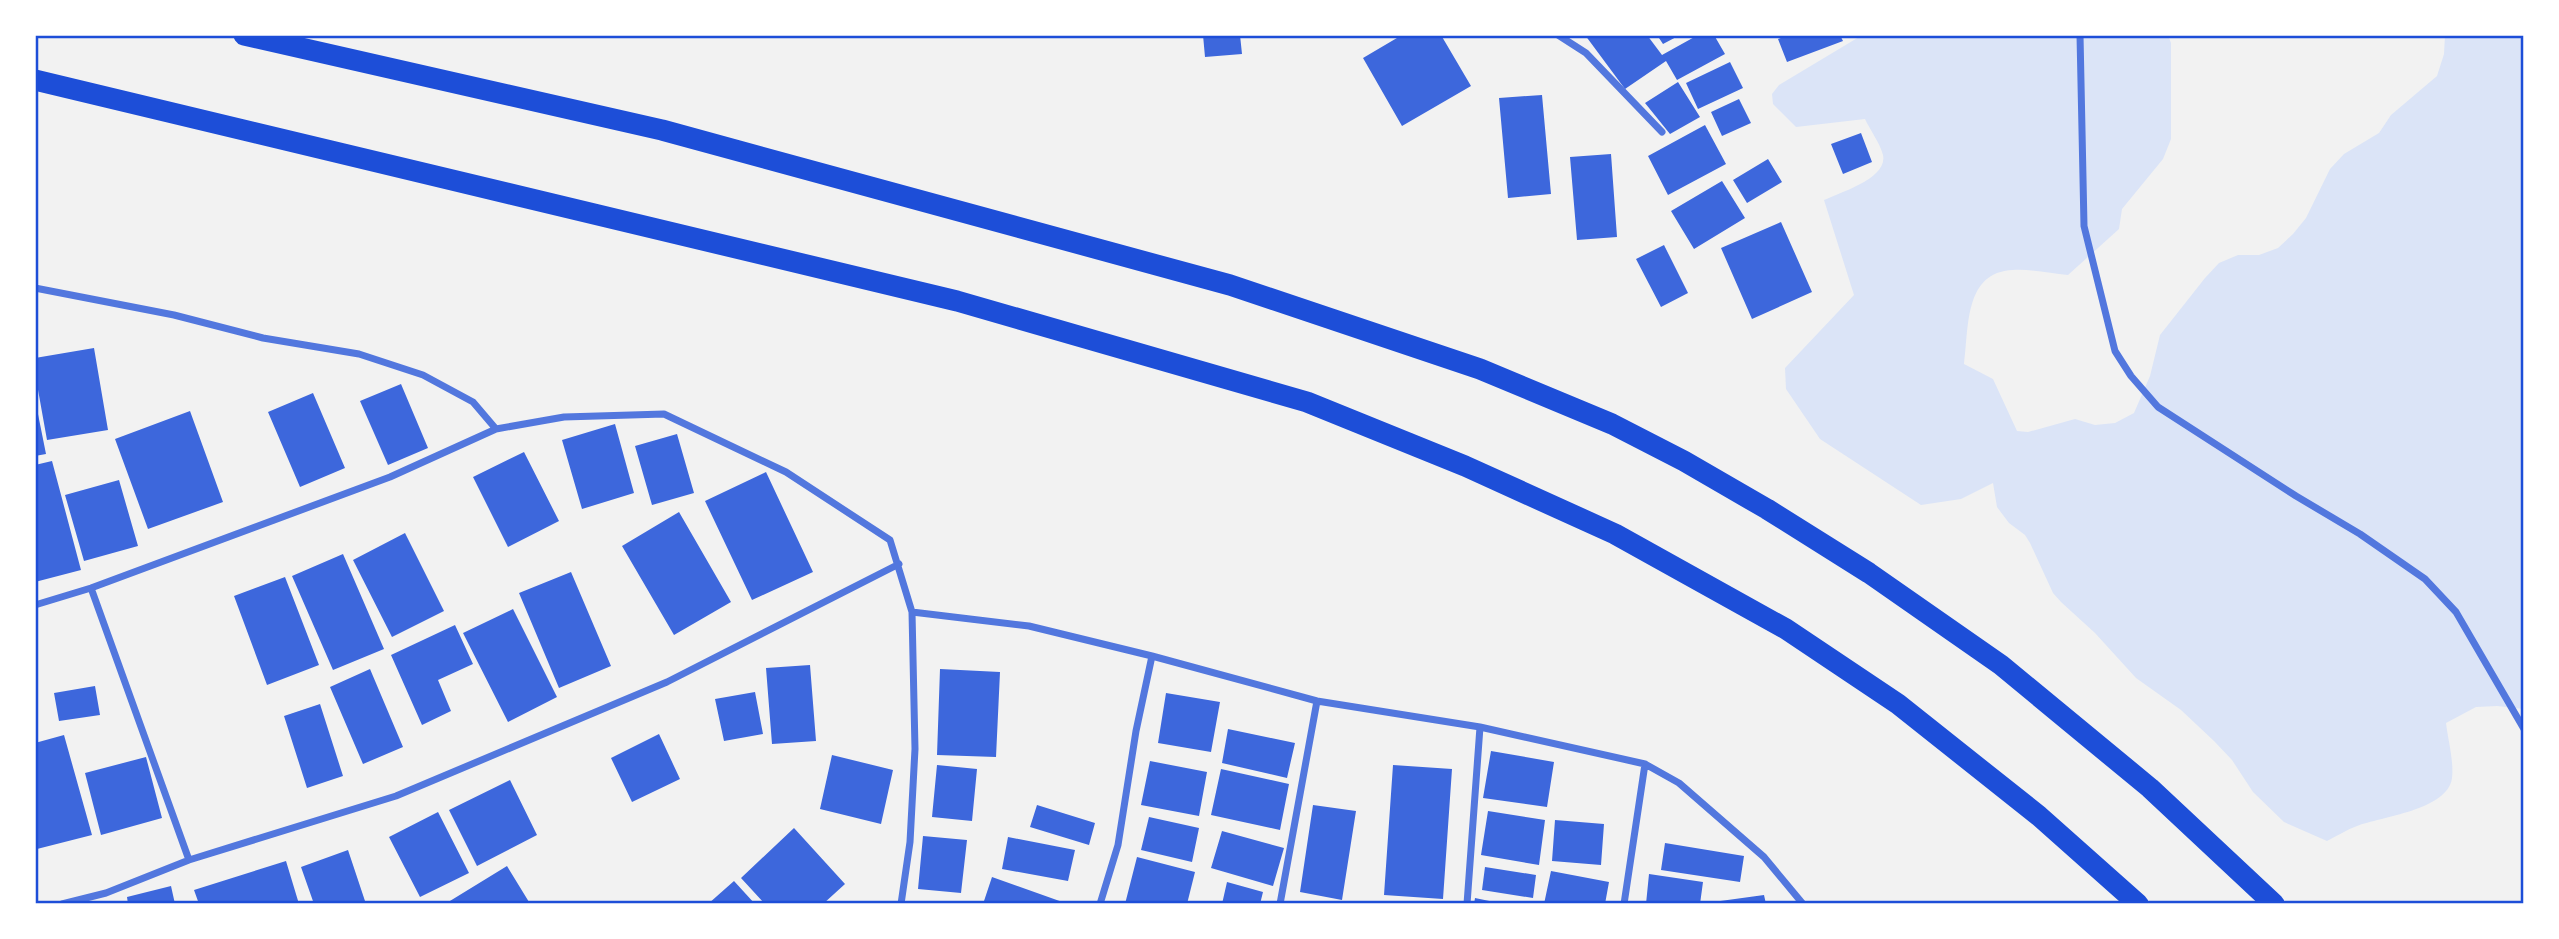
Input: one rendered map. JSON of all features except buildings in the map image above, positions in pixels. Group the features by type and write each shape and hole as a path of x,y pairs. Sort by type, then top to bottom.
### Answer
{"highway":[{"path":"244,35 663,130 1230,285 1480,369 1612,424 1684,461 1767,509 1869,573 2001,665 2150,788 2274,904"},
{"path":"35,80 957,301 1307,402 1465,466 1615,534 1786,629 1898,704 2039,816 2138,904"}],"street":[{"path":"1558,35 1586,53 1662,132"},
{"path":"2080,35 2084,226 2115,351 2131,376 2158,407 2360,534 2425,579 2456,612 2524,729"},
{"path":"35,288 174,315 263,338 359,354 423,375 472,402 496,429"},
{"path":"35,605 91,588 390,477 496,429 564,417 664,414 786,472 890,540 912,612 915,749 910,842 901,904"},
{"path":"62,904 106,893 189,860 397,796 667,682 899,565"},
{"path":"91,588 189,860"},
{"path":"912,612 1029,626 1317,701 1480,727 1645,764 1679,783 1765,857 1803,904"},
{"path":"1100,904 1118,845 1136,730 1152,656"},
{"path":"1280,904 1317,701"},
{"path":"1468,904 1480,727"},
{"path":"1624,904 1645,764"}],"shaded area":[{"path":"1859,35 2168,35 2171,43 2171,139 2163,159 2122,209 2119,229 2068,275 2020,270 1997,273 1985,280 1972,304 1964,364 1993,379 2017,431 2028,432 2075,419 2095,425 2115,423 2134,413 2150,376 2160,335 2205,278 2219,263 2238,255 2259,255 2278,248 2293,234 2306,218 2330,169 2344,154 2379,133 2391,115 2437,76 2444,54 2445,35 2524,35 2524,709 2476,707 2446,723 2452,758 2452,778 2448,789 2439,798 2412,811 2357,826 2327,841 2284,822 2253,792 2232,760 2214,741 2181,710 2136,678 2095,633 2053,593 2025,535 2009,523 1997,507 1993,483 1961,499 1921,505 1820,439 1786,389 1785,368 1854,295 1824,200 1871,177 1883,163 1883,155 1865,119 1796,127 1773,104 1772,94 1779,85"}]}
